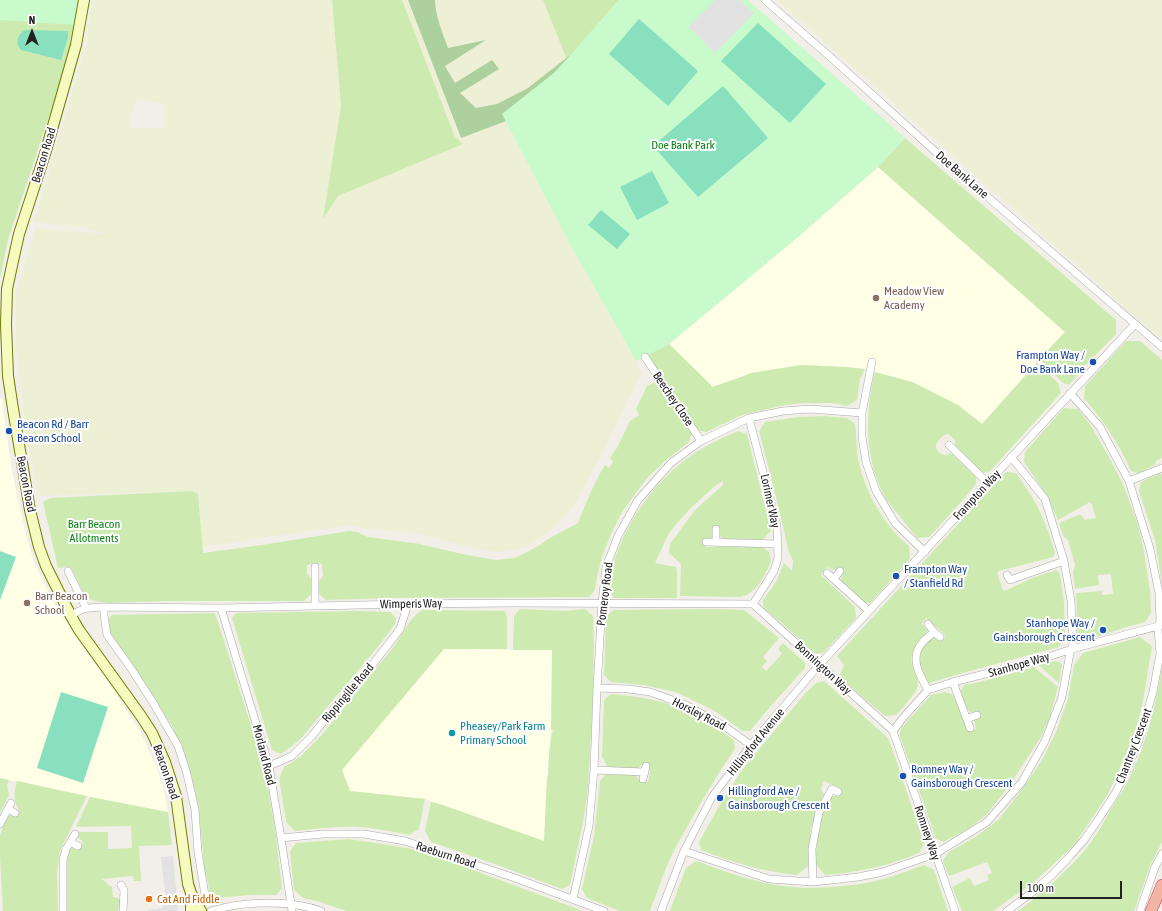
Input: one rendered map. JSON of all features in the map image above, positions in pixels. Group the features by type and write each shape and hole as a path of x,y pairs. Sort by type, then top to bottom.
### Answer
{"highway":[{"path":"1152,911 1162,885"}],"main road":[{"name":"Beacon Road","path":"84,0 76,45 45,154 12,261 7,289 4,376 30,510 39,547 46,566 79,630 152,732 165,762 176,796 188,884 191,893 201,911"},
{"name":"Beacon Road","path":"191,893 192,911 201,911"}],"street":[{"name":"Doe Bank Lane","path":"765,0 947,162 1162,347"},
{"name":"Frampton Way","path":"819,666 1135,324"},
{"name":"Beechey Close","path":"645,357 701,441"},
{"path":"871,365 862,414 862,438 866,462 876,491 895,522 925,552"},
{"name":"Chantrey Crescent","path":"1007,911 1052,876 1092,828 1116,792 1139,740 1153,692 1160,654 1158,630 1161,625 1159,593 1150,549 1128,481 1100,427 1070,393"},
{"name":"Pomeroy Road","path":"573,899 589,826 594,770 602,603 606,567 618,536 638,500 671,463 701,441 749,418 783,411 810,409 862,414"},
{"name":"Lorimer Way","path":"749,418 777,526 778,558 774,571 753,604"},
{"path":"949,445 988,483"},
{"path":"684,851 769,879 813,882 858,877 883,872 934,854 987,822 1022,782 1045,741 1062,697 1070,653 1073,645 1071,601 1064,562 1045,499 1011,457"},
{"path":"1128,481 1162,468"},
{"path":"716,529 716,541"},
{"path":"706,542 716,541 777,544"},
{"path":"1009,580 1064,562"},
{"path":"315,567 315,606"},
{"path":"68,571 86,608"},
{"path":"834,579 840,571"},
{"path":"827,573 869,611"},
{"name":"Wimperis Way","path":"71,616 86,608 104,607 221,608 408,604 602,603 753,604"},
{"name":"Rippingille Road","path":"269,766 292,756 311,737 336,706 366,673 400,629 408,604"},
{"name":"Bonnington Way","path":"753,604 787,634 819,666 892,731"},
{"name":"Beacon Road","path":"104,607 107,636 130,667 152,701 178,746 187,774 194,810 196,853 205,895"},
{"name":"Morland Road","path":"221,608 269,766 291,908"},
{"path":"892,731 928,690 919,676 915,658 921,644 937,635 928,624"},
{"name":"Stanhope Way","path":"928,690 1161,625"},
{"name":"Hillingford Avenue","path":"661,911 684,851 712,797 751,744 819,666"},
{"path":"953,682 970,728"},
{"name":"Horsley Road","path":"597,688 650,692 686,705 724,726 751,744"},
{"path":"967,719 977,715"},
{"name":"Romney Way","path":"892,731 955,911"},
{"path":"594,770 645,772"},
{"path":"813,882 812,849 819,812 831,789"},
{"path":"0,824 10,806 16,813"},
{"path":"64,911 63,860 66,849 75,834"},
{"name":"Raeburn Road","path":"281,838 323,834 364,834 405,842 515,878 604,911"},
{"path":"70,842 78,846"},
{"path":"1140,911 1155,867 1162,854"},
{"path":"121,885 124,890 123,911"},
{"path":"211,911 228,906 272,903 291,908 315,909 321,911"}],"shaded area":[{"path":"92,0 332,0 341,106 324,218 338,196 463,144 455,137 402,0 543,0 567,60 502,114 571,246 642,373 600,458 573,507 554,528 527,547 499,552 467,547 416,533 368,529 349,525 202,547 198,494 192,491 39,496 27,439 16,348 16,294 35,228 107,234 87,228 34,222 86,44","holes":["136,99 164,103 164,129 128,127"]},
{"path":"715,0 740,0 754,13 715,53 689,27"},
{"path":"777,0 1162,0 1162,340"},
{"name":"Meadow View Academy","path":"878,167 1065,332 1039,359 982,424 958,405 913,382 875,372 875,364 870,362 865,369 801,365 751,373 712,387 669,344 798,237"},
{"name":"Barr Beacon School","path":"0,398 2,400 11,466 18,500 35,565 56,607 114,691 142,735 158,771 164,790 168,812 0,778"},
{"path":"444,649 552,650 552,723 544,841 425,799 350,791 342,770"},
{"path":"173,856 178,910 148,911 162,908 166,900 161,857"}],"green space":[{"path":"0,0 79,0 75,25 0,20"},
{"path":"79,0 72,43 67,62 8,240 0,278 0,6"},
{"path":"332,0 402,0 455,137 463,144 338,196 323,219 341,106"},
{"path":"408,0 435,0 438,18 448,48 486,40 445,66 455,83 492,60 499,69 460,93 476,108 497,104 528,88 570,55 622,0 514,118 461,138"},
{"path":"543,0 619,0 567,60"},
{"name":"Doe Bank Park","path":"619,0 748,0 905,138 878,167 798,237 669,344 636,361 571,246 502,114 555,72"},
{"path":"639,19 698,71 668,106 609,54"},
{"path":"758,23 826,84 790,123 721,61"},
{"path":"25,30 68,31 68,37 61,60 21,50 18,45 18,39 20,34"},
{"path":"723,86 768,138 698,197 653,146"},
{"path":"905,138 1116,320 1116,334 1081,370 1069,385 1063,383 1039,359 1065,332 878,167"},
{"path":"652,171 669,203 637,220 620,187"},
{"path":"601,210 630,234 617,249 588,225"},
{"path":"1126,341 1140,341 1162,360 1162,458 1156,461 1155,465 1138,473 1131,471 1122,452 1110,433 1084,398 1085,386"},
{"path":"669,344 712,387 751,373 801,365 865,369 860,379 857,400 847,406 834,403 803,403 785,405 742,415 706,432 697,430 647,355"},
{"path":"1037,363 1058,383 1061,393 990,471 980,473 955,448 955,440 948,434 944,435 937,442 936,448 938,451 944,455 951,453 976,477 976,484 929,537 917,538 887,500 877,480 873,465 868,434 868,418 869,403 875,372 912,382 958,405 982,424"},
{"name":"Barr Beacon Allotments","path":"655,382 660,384 692,433 689,442 649,476 622,512 602,557 595,590 589,597 393,598 326,600 318,593 319,581 323,576 322,564 314,563 307,565 307,574 312,579 312,593 304,601 167,601 108,603 95,601 84,594 71,567 58,568 43,502 50,498 192,491 198,494 203,553 349,531 357,532 368,537 420,544 496,560 514,558 578,523 590,493 601,472 605,465 609,468 613,462 610,458 617,448 630,421 639,415 636,409 647,386"},
{"path":"1064,408 1078,409 1091,426 1123,484 1137,522 1143,546 1150,591 1151,613 1145,622 1086,640 1078,636 1076,593 1102,591 1102,595 1113,594 1111,574 1098,575 1099,585 1075,589 1073,572 1075,565 1068,540 1063,536 1059,523 1078,515 1081,515 1085,520 1096,518 1092,505 1090,502 1058,520 1045,493 1024,462 1025,452"},
{"path":"824,416 847,418 855,424 858,458 866,486 884,520 909,546 910,559 870,603 860,602 844,586 841,579 843,573 838,568 834,570 827,567 821,575 855,607 856,618 823,653 815,654 763,606 763,600 776,582 784,563 792,571 793,561 788,549 759,431 765,422 798,417"},
{"path":"738,431 747,434 771,531 762,540 724,539 720,536 720,527 713,527 713,537 708,540 705,545 706,547 761,546 769,552 771,561 760,583 751,592 740,597 680,596 681,564 669,553 670,544 695,510 723,485 723,481 715,486 693,506 677,523 668,535 655,563 676,567 677,598 614,598 608,589 616,556 626,532 641,507 659,484 692,455 708,445"},
{"path":"1006,472 1016,473 1031,496 1039,510 1055,553 1053,557 999,571 997,573 1002,588 1004,591 1007,590 1032,578 1056,570 1060,574 1064,603 1065,636 1059,647 929,683 922,672 919,663 919,655 926,643 932,638 936,637 939,640 945,638 944,634 926,618 922,623 927,630 926,633 912,655 912,664 918,684 916,691 896,715 885,716 839,677 844,665 837,656"},
{"path":"1160,473 1162,475 1162,584 1155,540 1139,491 1141,482"},
{"path":"0,551 16,557 0,600"},
{"path":"520,609 564,611 585,609 593,616 593,700 588,787 584,817 570,885 562,889 431,842 425,831 431,802 544,841 549,751 553,730 551,729 552,650 513,650 514,616"},
{"path":"422,610 505,611 507,618 507,649 444,649 342,770 350,791 425,799 419,829 409,835 357,827 334,827 295,831 286,822 279,779 284,767 300,757 321,736 392,649 413,618"},
{"path":"614,610 744,610 779,638 763,657 767,661 762,667 766,671 782,654 778,649 783,643 805,663 805,668 750,731 742,731 721,715 676,692 643,685 611,682 604,675 606,616"},
{"path":"358,611 391,612 396,619 395,624 303,736 281,754 272,750 232,618 236,613"},
{"path":"214,613 257,744 267,781 276,836 282,888 276,895 250,895 216,898 209,892 208,881 205,873 198,805 187,761 172,726 109,631 109,619 112,615"},
{"path":"1140,637 1152,646 1143,701 1129,748 1108,794 1075,844 1034,882 993,911 962,911 952,887 970,878 974,886 989,880 987,875 992,873 987,862 949,876 943,860 949,852 977,836 998,820 1032,775 1043,758 1056,732 1068,699 1074,665 1083,653"},
{"path":"1055,661 1062,665 1059,683 1038,665"},
{"path":"1034,667 1058,687 1050,717 1041,737 1009,786 987,814 971,827 944,842 936,839 900,736 902,727 931,695 945,692 953,695 969,732 976,729 974,721 979,718 977,711 972,713 967,709 960,693 964,685"},
{"path":"1162,667 1162,842 1150,866 1134,911 1018,911 1053,882 1085,850 1098,832 1130,778 1147,734"},
{"path":"824,681 888,738 924,843 919,853 896,862 873,868 825,875 815,863 819,829 826,804 830,797 838,795 840,789 824,781 821,789 824,794 811,828 808,866 797,875 772,872 748,866 701,850 699,842 723,799 742,770 803,696 816,683"},
{"path":"61,692 108,707 83,783 37,768"},
{"path":"611,694 632,696 673,705 703,719 734,740 735,749 705,795 674,851 650,911 620,911 587,898 582,889 594,836 600,781 607,773 636,775 640,781 648,782 648,764 642,764 637,769 608,767 602,757 604,700"},
{"path":"0,778 9,780 7,786 9,795 0,813"},
{"path":"17,781 87,796 60,851 57,871 58,911 3,911 0,835 6,818 11,815 16,816 19,810 15,796"},
{"path":"90,797 168,812 172,845 139,846 141,881 134,881 133,876 102,879 112,886 113,897 118,898 121,901 118,911 66,911 65,857 69,847 80,847 83,842 78,837 77,832 108,832 108,849 132,848 131,826 76,827"},
{"path":"348,839 412,849 438,857 583,911 346,911 303,898 294,890 290,851 296,843"},
{"path":"696,861 736,875 763,882 805,888 842,886 872,882 924,865 934,870 948,911 670,911 686,868"}],"place":[{"name":"Meadow View Academy","path":"876,298"},
{"name":"Frampton Way / Doe Bank Lane","path":"1093,362"},
{"name":"Beacon Rd / Barr Beacon School","path":"9,431"},
{"name":"Frampton Way / Stanfield Rd","path":"896,576"},
{"name":"Barr Beacon School","path":"27,603"},
{"name":"Stanhope Way / Gainsborough Crescent","path":"1103,630"},
{"name":"Pheasey/Park Farm Primary School","path":"452,733"},
{"name":"Romney Way / Gainsborough Crescent","path":"903,776"},
{"name":"Hillingford Ave / Gainsborough Crescent","path":"720,798"},
{"name":"Cat And Fiddle","path":"149,899"}]}
